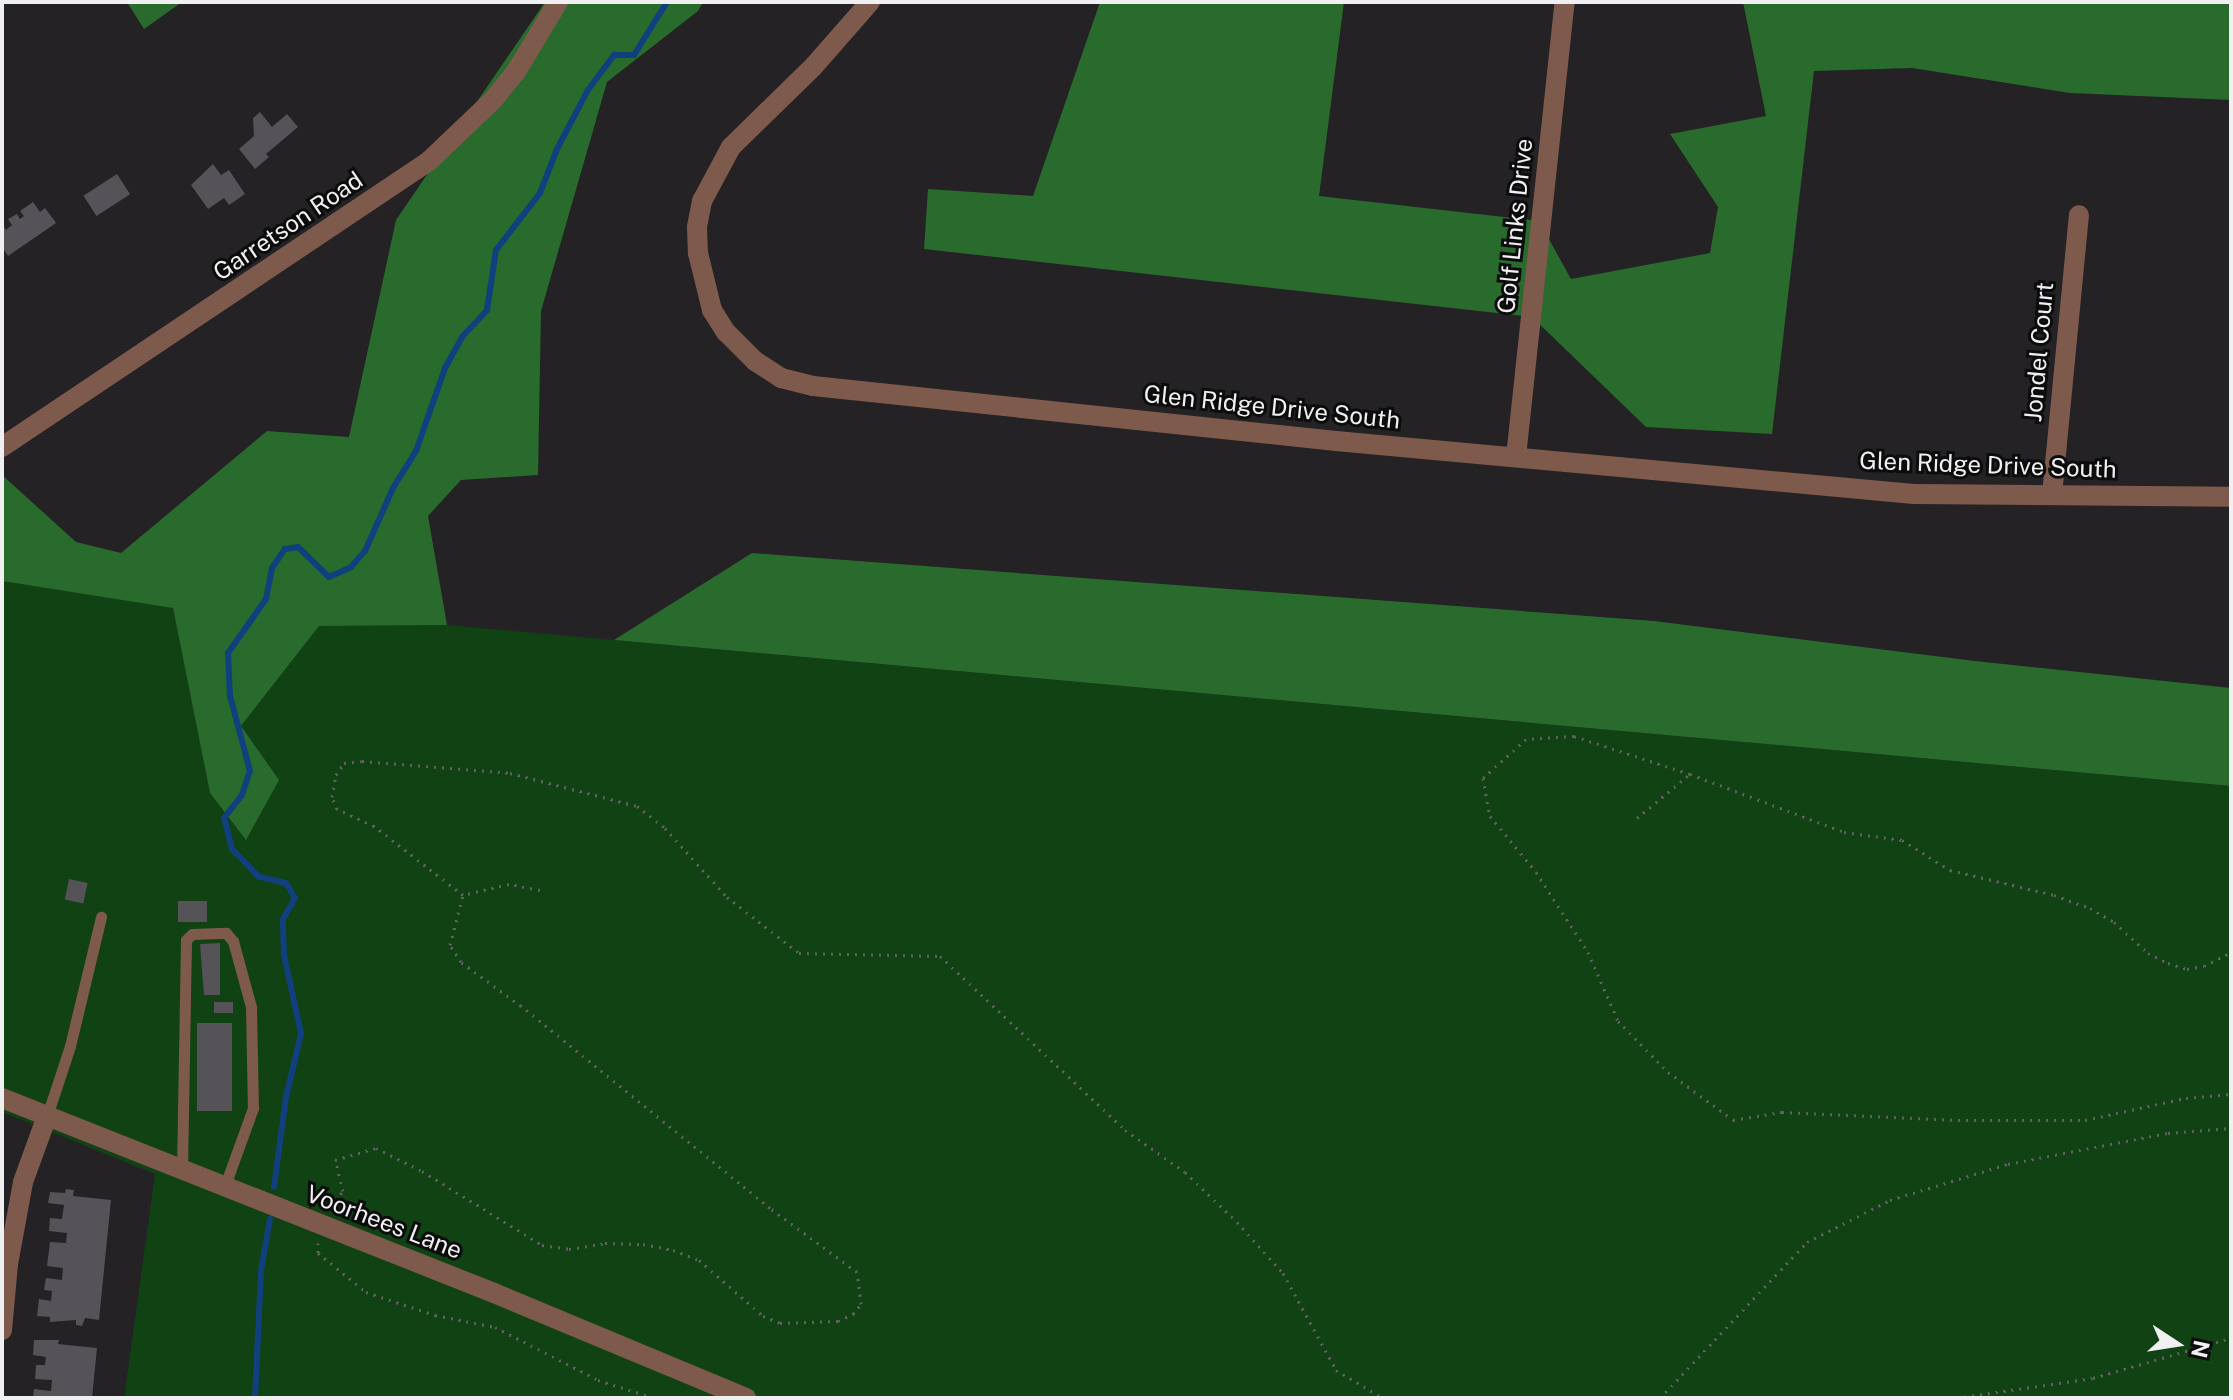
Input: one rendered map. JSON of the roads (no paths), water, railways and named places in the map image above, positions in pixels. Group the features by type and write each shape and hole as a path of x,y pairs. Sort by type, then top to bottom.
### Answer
{"street":[{"name":"Garretson Road","path":"2,447 429,161 501,90 558,2"},
{"name":"Glen Ridge Drive South","path":"870,2 813,67 731,147 702,201 697,233 706,294 726,332 755,361 781,378 813,386 1914,494 2231,497"},
{"name":"Golf Links Drive","path":"1516,457 1565,2"},
{"name":"Jondel Court","path":"2052,495 2079,215"},
{"name":"Voorhees Lane","path":"2,1098 746,1398"},
{"path":"2,1330 5,1263 23,1182 47,1116"}],"lane":[{"path":"47,1116 70,1046 101,917"},
{"path":"182,1170 186,940 192,934 226,933 233,941 251,1007 253,1108 224,1188"}],"waterway":[{"path":"274,1187 286,1097 301,1034 284,955 283,919 295,898 286,883 259,877 232,849 224,818 242,795 250,771 230,696 228,653 266,599 272,568 285,549 298,547 329,577 351,567 365,551 393,488 416,451 445,368 462,337 487,310 496,250 540,193 557,149 588,90 614,55 634,55 667,2"},
{"path":"255,1398 261,1270 270,1219"}]}
